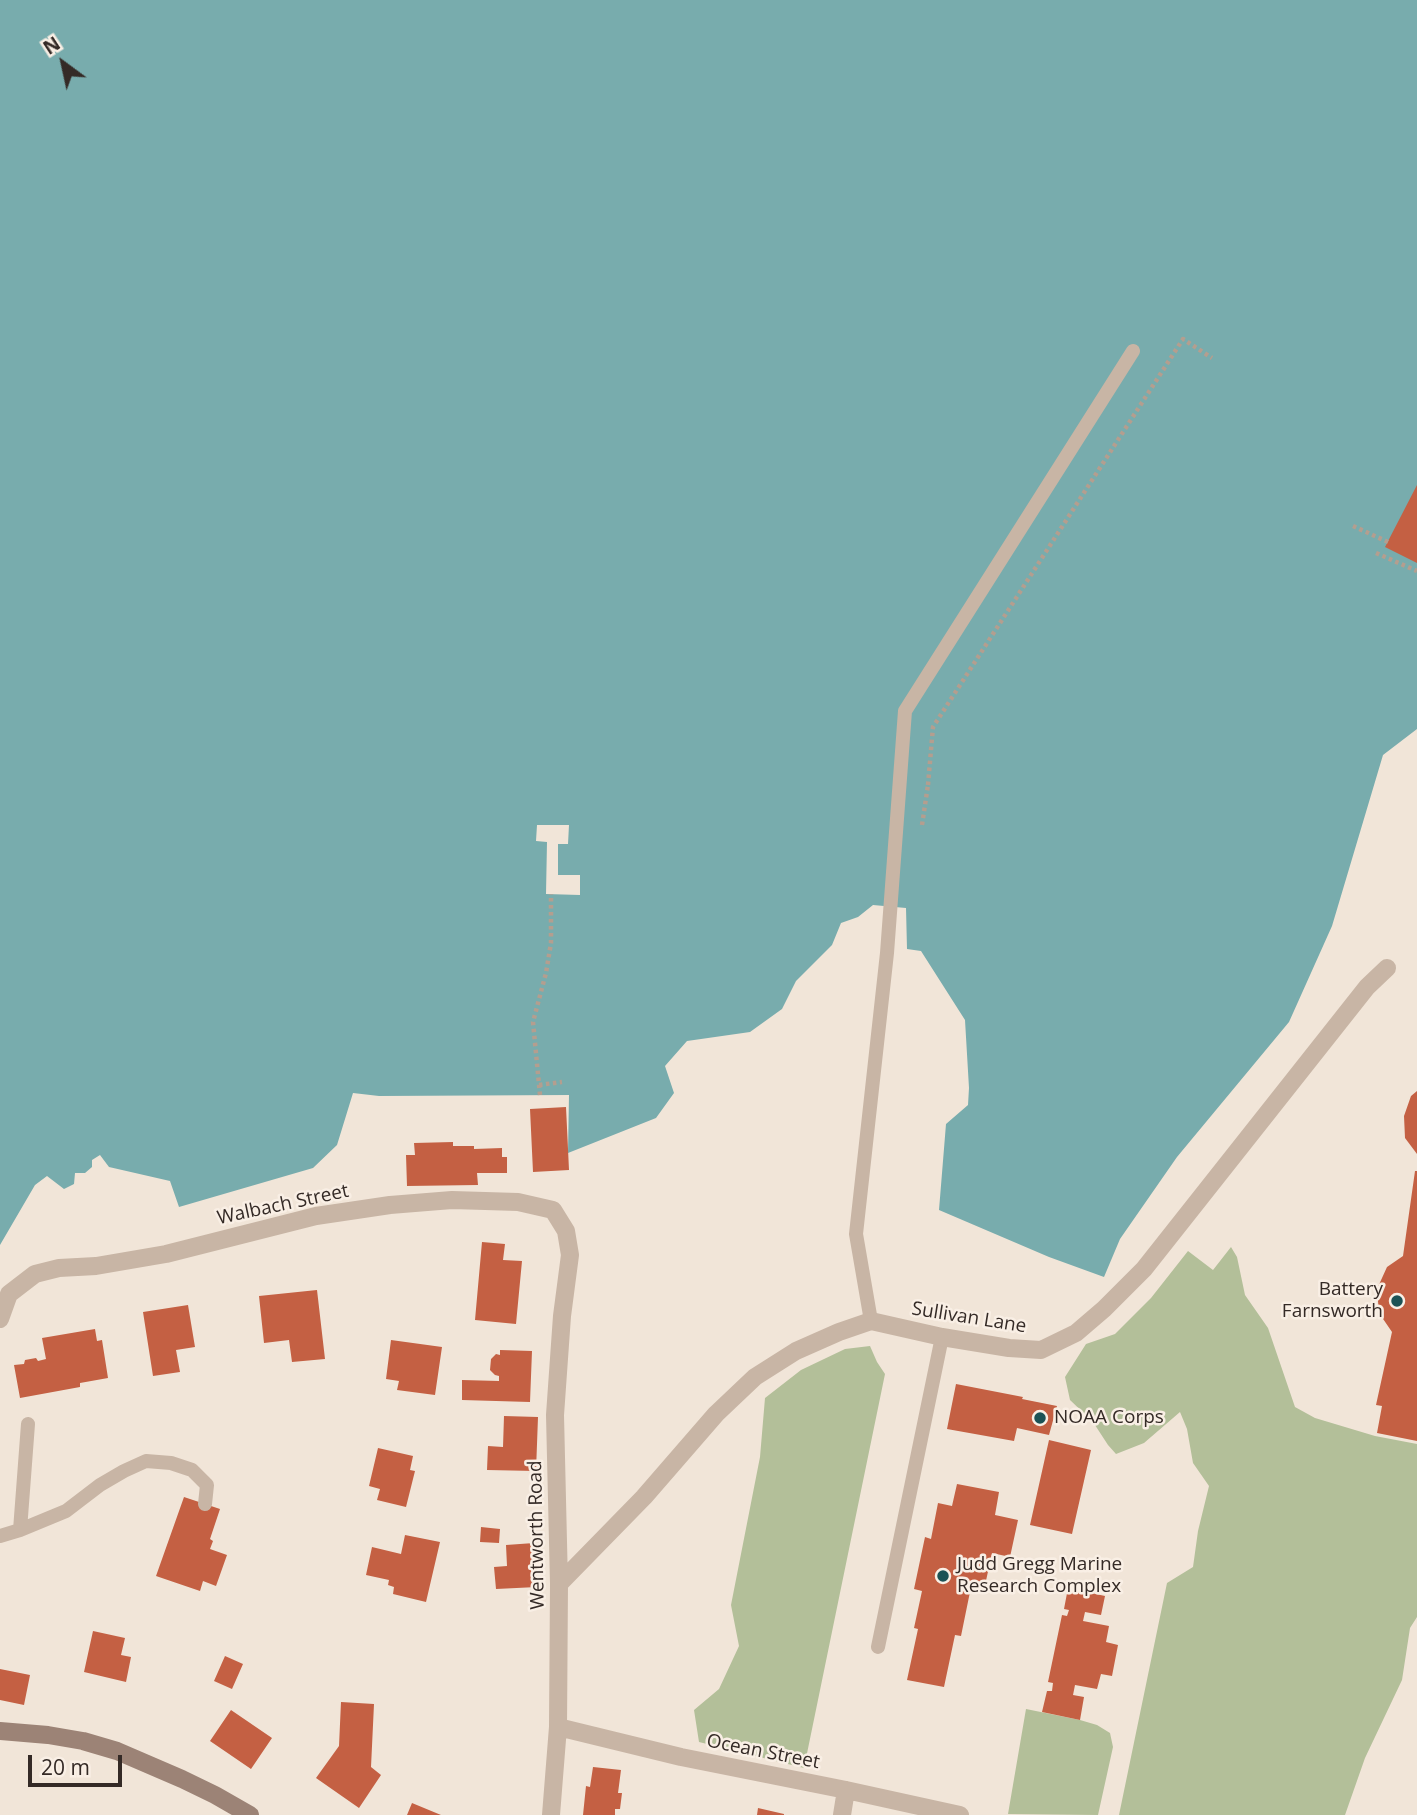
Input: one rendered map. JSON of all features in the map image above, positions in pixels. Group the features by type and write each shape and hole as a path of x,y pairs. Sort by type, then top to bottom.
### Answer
{"main road":[{"path":"0,1731 48,1735 117,1751 183,1779 250,1815"}],"street":[{"name":"Sullivan Lane","path":"871,1321 942,1337 1009,1348 1041,1350 1076,1333 1144,1269 1367,987 1387,968"},
{"name":"Walbach Street","path":"0,1319 9,1294 34,1274 59,1268 96,1266 166,1254 316,1216 390,1205 478,1200 517,1202 553,1210 566,1231 570,1255"},
{"name":"Wentworth Road","path":"551,1815 558,1727 559,1584 555,1415 562,1316 570,1255"},
{"path":"559,1584 644,1497 716,1414 755,1377 796,1351 871,1321"},
{"name":"Ocean Street","path":"558,1727 681,1757 960,1815"},
{"path":"842,1815 846,1790"}],"lane":[{"path":"871,1321 856,1234 887,953 905,711 1133,351"},
{"path":"878,1647 942,1337"},
{"path":"20,1530 28,1424"},
{"path":"0,1536 66,1511 100,1485 146,1461 171,1463 192,1470 207,1485 205,1504"}],"path":[{"path":"928,785 933,727 1183,340 1212,358"},
{"path":"1353,526 1388,542"},
{"path":"1376,553 1417,571"},
{"path":"540,1095 533,1022 551,943 551,894"},
{"path":"539,1085 562,1082"}],"green space":[{"path":"1231,1247 1237,1257 1245,1295 1268,1328 1295,1407 1315,1418 1375,1436 1417,1444 1417,1617 1410,1628 1402,1680 1365,1758 1345,1815 1119,1815 1167,1583 1193,1567 1209,1486 1193,1463 1187,1429 1180,1412 1144,1443 1116,1454 1093,1422 1070,1400 1065,1377 1086,1344 1115,1334 1151,1298 1188,1251 1213,1270"},
{"path":"870,1346 885,1374 804,1768 699,1742 694,1710 719,1689 739,1646 731,1605 760,1457 765,1398 801,1370 845,1349"},
{"path":"1026,1709 1080,1720 1097,1725 1110,1733 1113,1747 1098,1815 1008,1814"}],"water":[{"path":"0,0 1417,0 1417,729 1383,755 1332,926 1289,1022 1177,1157 1120,1239 1104,1277 1049,1257 939,1210 946,1124 968,1105 965,1020 921,951 907,949 906,908 873,905 858,917 841,923 832,945 796,981 782,1009 750,1032 687,1041 665,1066 674,1093 656,1118 568,1153 569,1095 379,1096 353,1093 337,1145 313,1168 179,1207 170,1181 109,1167 100,1155 92,1160 92,1167 85,1173 75,1173 74,1184 64,1189 47,1176 35,1185 0,1245"}],"pier":[{"path":"537,825 569,825 568,844 558,844 558,875 580,875 580,895 546,894 547,842 536,841"}],"building":[{"path":"1417,485 1417,563 1385,547"},
{"path":"1417,1091 1417,1154 1405,1138 1404,1116 1411,1096"},
{"path":"566,1107 569,1170 533,1172 530,1109"},
{"path":"453,1142 453,1146 474,1146 474,1149 502,1148 502,1157 507,1157 507,1173 477,1173 478,1185 407,1186 406,1155 415,1155 414,1143"},
{"name":"Battery Farnsworth","path":"1415,1171 1417,1441 1377,1433 1382,1406 1376,1405 1392,1332 1379,1313 1377,1289 1387,1267 1403,1256"},
{"path":"482,1242 505,1244 503,1260 522,1261 516,1324 475,1320"},
{"path":"317,1290 325,1359 292,1362 289,1340 264,1343 259,1296"},
{"path":"188,1305 195,1347 176,1350 180,1372 153,1376 143,1312"},
{"path":"95,1329 97,1341 102,1340 108,1378 80,1383 80,1387 20,1398 14,1365 24,1364 25,1360 46,1359 42,1338"},
{"path":"391,1340 442,1347 435,1395 397,1390 399,1381 386,1379"},
{"path":"500,1350 532,1351 530,1402 462,1400 462,1380 499,1381 499,1376 490,1370 491,1359 496,1354 500,1355"},
{"path":"956,1384 1057,1406 1049,1435 1017,1428 1014,1441 947,1429"},
{"path":"504,1416 538,1417 536,1471 487,1470 488,1446 503,1447"},
{"path":"1049,1440 1091,1450 1072,1534 1030,1525"},
{"path":"378,1448 413,1456 410,1470 415,1471 406,1507 377,1500 380,1489 369,1486"},
{"path":"957,1484 999,1492 995,1515 1018,1520 1010,1557 992,1553 984,1590 971,1587 961,1636 955,1635 944,1687 907,1680 918,1629 914,1628 922,1591 914,1589 925,1537 931,1539 938,1503 952,1506"},
{"path":"184,1497 220,1509 210,1539 213,1541 210,1549 227,1555 216,1586 203,1581 200,1591 156,1576"},
{"path":"481,1527 500,1529 499,1543 480,1542"},
{"path":"405,1535 440,1542 426,1602 393,1594 394,1587 388,1585 389,1580 366,1575 372,1547 401,1554"},
{"path":"534,1543 537,1587 496,1589 494,1567 507,1566 506,1545"},
{"path":"1068,1588 1105,1596 1101,1615 1085,1612 1083,1621 1109,1626 1106,1642 1118,1645 1112,1676 1101,1674 1097,1689 1075,1685 1073,1695 1084,1697 1080,1720 1042,1712 1047,1691 1052,1691 1053,1683 1048,1682 1062,1615 1067,1616 1069,1610 1064,1609"},
{"path":"93,1631 125,1638 121,1655 131,1657 126,1682 84,1672"},
{"path":"225,1656 243,1664 232,1689 214,1681"},
{"path":"0,1669 30,1675 24,1705 0,1700"},
{"path":"341,1702 374,1704 371,1767 381,1775 359,1808 316,1778 339,1746"},
{"path":"231,1710 272,1738 251,1769 210,1741"},
{"path":"593,1767 621,1770 618,1793 622,1793 620,1809 615,1809 615,1815 583,1815 586,1786 590,1787"},
{"path":"412,1803 441,1815 407,1815"},
{"path":"758,1808 784,1814 784,1815 757,1815"}],"place":[{"name":"Battery Farnsworth","path":"1397,1301"},
{"name":"NOAA Corps","path":"1040,1418"},
{"name":"Judd Gregg Marine Research Complex","path":"943,1576"}]}
